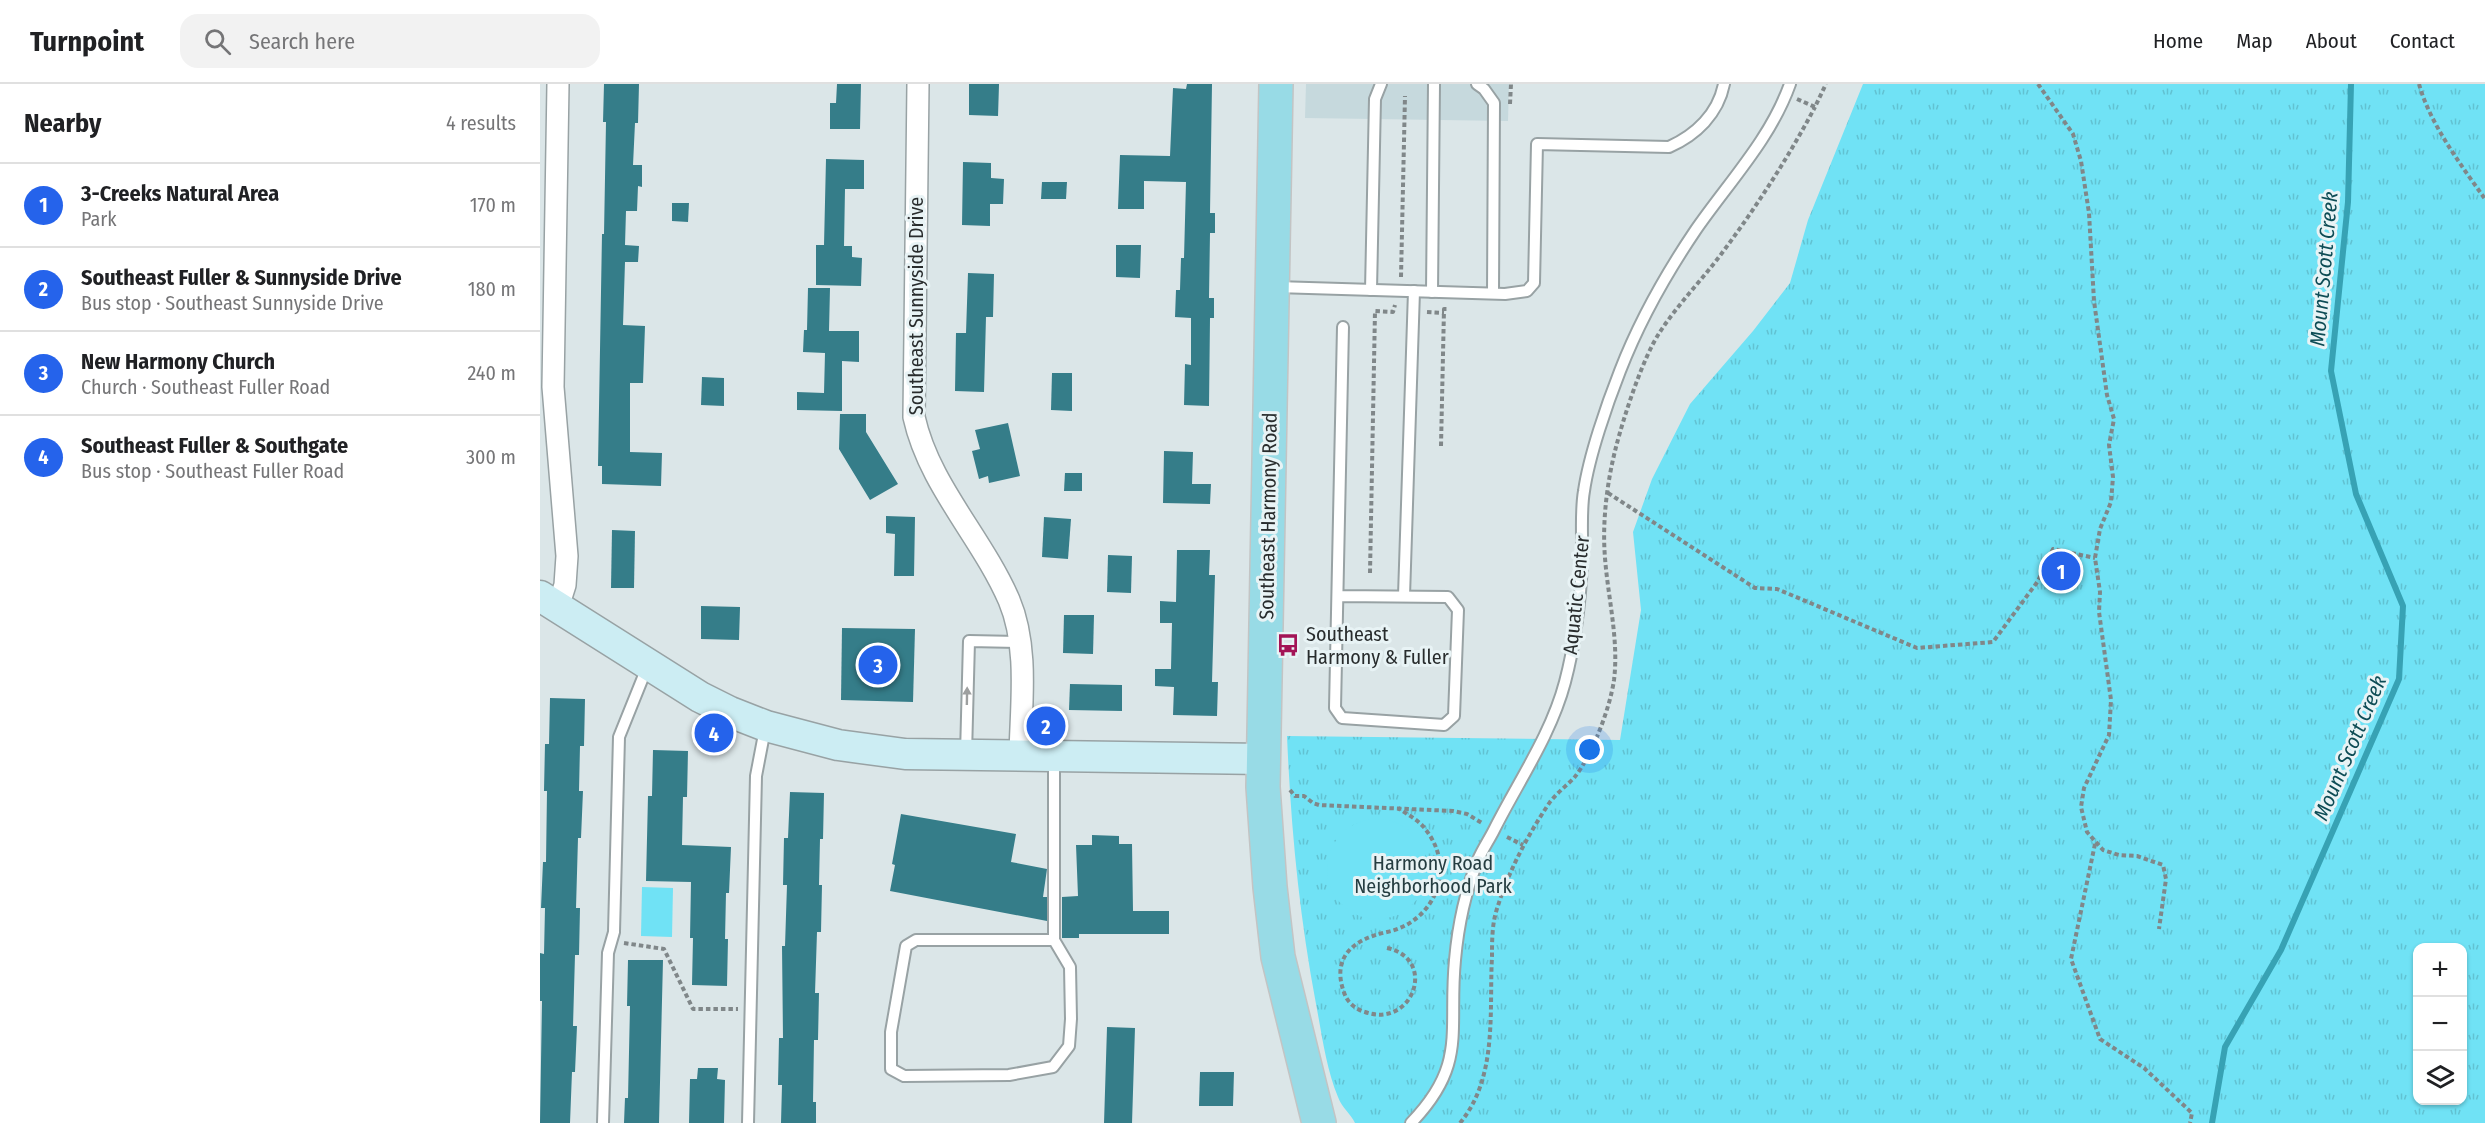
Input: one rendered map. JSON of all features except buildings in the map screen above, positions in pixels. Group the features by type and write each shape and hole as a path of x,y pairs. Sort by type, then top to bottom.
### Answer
{"main road":[{"name":"Southeast Harmony Road","path":"1276,84 1264,759 1266,839 1275,936 1286,995 1319,1123"}],"street":[{"path":"558,84 547,383 567,556 565,585 549,602 700,697 730,712 766,726 838,745 873,751 1264,759"},
{"name":"Southeast Sunnyside Drive","path":"918,84 914,417 921,444 937,477 995,573 1009,601 1022,665 1020,755"}],"lane":[{"path":"1371,290 1375,99 1381,84"},
{"path":"1432,292 1434,84"},
{"path":"1477,84 1484,89 1494,103 1492,293"},
{"path":"1272,287 1517,294 1527,291 1534,283 1537,144 1669,147 1688,139 1704,123 1721,97 1724,84"},
{"name":"Aquatic Center","path":"1411,1123 1426,1108 1445,1077 1452,1052 1455,1024 1455,962 1462,909 1478,859 1550,727 1564,684 1575,635 1582,568 1584,490 1599,435 1621,370 1666,276 1697,229 1747,165 1789,89"},
{"path":"1404,597 1414,291"},
{"path":"1338,596 1448,597 1458,610 1454,716 1444,725 1342,718 1335,708 1343,327"},
{"path":"966,754 969,641 1019,642"},
{"path":"603,1123 608,953 614,932 619,737 648,665"},
{"path":"748,1123 756,776 759,750 766,726"},
{"path":"1054,755 1054,940 1070,967 1069,1046 1053,1067 1009,1076 904,1076 891,1068 891,1032 906,946 916,940 1054,940"}],"path":[{"path":"1460,1123 1481,1090 1487,1061 1495,916 1505,886 1523,845 1552,799 1575,776 1591,748 1611,701 1615,677 1612,609 1604,557 1608,494 1616,447 1649,354 1659,333 1722,253 1791,153 1826,84"},
{"path":"2038,84 2073,134 2081,161 2089,213 2094,301 2108,395 2114,419 2109,445 2113,477 2111,502 2100,529 2095,558 2100,592 2099,612 2111,700 2109,735 2084,788 2081,807 2087,832 2103,850 2119,855 2137,856 2163,865 2166,879 2159,929"},
{"path":"2419,84 2424,104 2485,199"},
{"path":"1789,89 1815,107"},
{"path":"1401,277 1405,96"},
{"path":"1370,573 1375,311 1393,312 1395,304"},
{"path":"1441,446 1444,309 1454,309"},
{"path":"1423,312 1444,313"},
{"path":"1608,494 1755,588 1777,589 1917,648 1993,642 2038,581 2053,549 2095,558"},
{"path":"1287,786 1295,796 1304,796 1319,805 1453,811 1467,814 1523,845"},
{"path":"1387,948 1399,952 1408,959 1416,975 1414,988 1404,1005 1395,1013 1383,1015 1362,1012 1347,999 1342,987 1340,976 1342,960 1348,950 1362,939 1399,930 1424,913 1432,902 1438,883 1440,868 1432,839 1417,820 1398,808"},
{"path":"2095,843 2071,959 2100,1039 2144,1068 2192,1113 2190,1123"},
{"path":"611,941 664,949 693,1009 751,1010"}],"shaded area":[{"path":"1306,84 1509,84 1508,121 1305,118"}],"green space":[{"name":"Harmony Road Neighborhood Park","path":"1863,84 2485,84 2485,1123 1355,1123 1340,1101 1334,1086 1322,1039 1305,937 1297,871 1287,736 1620,740 1641,610 1633,532 1652,479 1690,404 1753,331 1790,283 1808,220"},
{"path":"1377,819 1396,823 1412,834 1423,850 1427,869 1423,888 1412,904 1396,915 1377,919 1358,915 1342,904 1331,888 1327,869 1331,850 1342,834 1358,823"},
{"path":"642,887 673,888 672,937 641,936"}],"waterway":[{"name":"Mount Scott Creek","path":"2212,1123 2225,1047 2281,950 2399,679 2403,606 2356,494 2331,371 2348,202 2351,84"}],"place":[{"name":"3-Creeks Natural Area","path":"2061,571"},
{"name":"Southeast Harmony & Fuller","path":"1288,645"},
{"name":"New Harmony Church","path":"878,665"},
{"name":"Southeast Fuller & Sunnyside Drive","path":"1046,726"},
{"name":"Southeast Fuller & Southgate","path":"714,733"}]}
